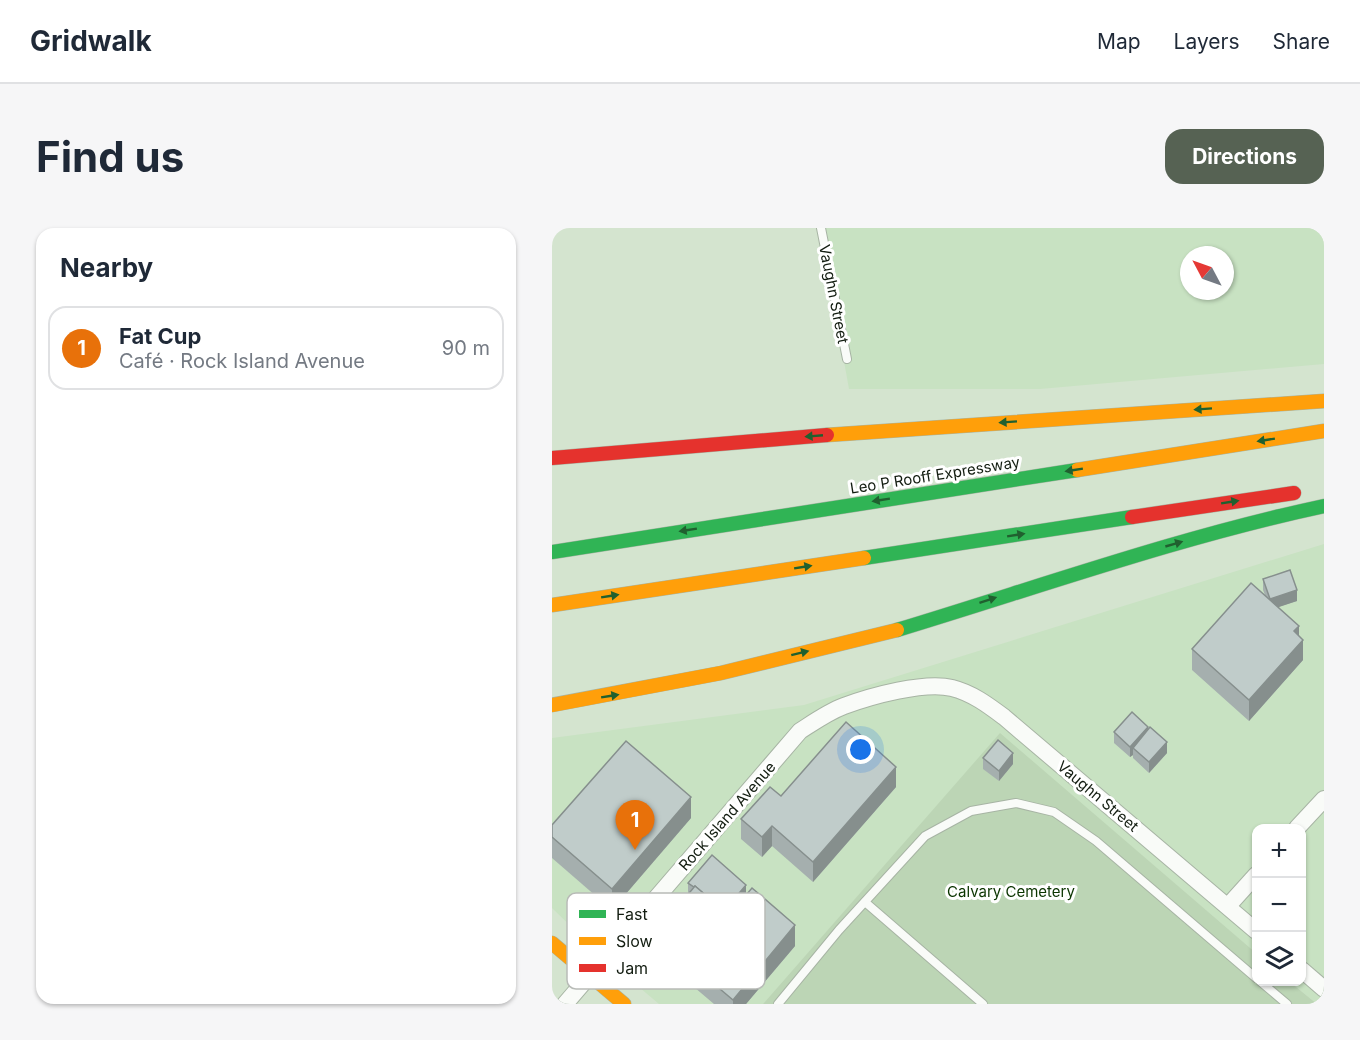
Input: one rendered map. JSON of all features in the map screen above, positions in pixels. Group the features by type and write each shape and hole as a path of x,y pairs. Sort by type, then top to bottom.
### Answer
{"main road":[{"path":"552,458 856,432 1324,401"},
{"name":"Leo P Rooff Expressway","path":"552,552 1324,431"},
{"path":"552,605 1312,490"},
{"path":"552,705 623,693 749,666 890,631 1150,550 1266,518 1324,506"},
{"path":"552,942 567,955"},
{"path":"606,989 624,1004"}],"street":[{"name":"Vaughn Street","path":"928,686 951,687 970,694 986,704 1252,927"},
{"name":"Rock Island Avenue","path":"661,893 800,731 844,706 903,690 928,686"},
{"path":"1302,824 1324,799"},
{"path":"1228,906 1254,878"},
{"path":"1306,973 1324,989"},
{"name":"Rock Island Avenue","path":"565,1004 578,989"}],"lane":[{"name":"Vaughn Street","path":"821,228 847,359"},
{"path":"778,1004 925,836 970,811 1016,803 1054,812 1096,841 1252,974"},
{"path":"865,902 983,1004"},
{"path":"1267,986 1287,1004"}],"shaded area":[{"path":"820,228 1324,228 1324,364 1040,389 849,389"},
{"path":"1324,544 1324,1004 1317,1004 1295,986 1306,986 1306,824 1252,824 1252,950 1000,734 763,1004 659,1004 641,989 765,989 765,893 567,893 567,923 552,908 552,738 804,705"}],"green space":[{"name":"Calvary Cemetery","path":"1000,733 1252,950 1252,986 1295,986 1317,1004 763,1004"}],"building":[{"path":"1290,570 1297,590 1270,599 1263,579"},
{"path":"1251,583 1299,626 1294,631 1303,640 1249,700 1192,649"},
{"path":"1132,712 1148,727 1130,747 1114,732"},
{"path":"846,722 896,767 813,862 772,826 762,837 741,819 770,787 781,796"},
{"path":"1150,727 1167,742 1149,762 1133,748"},
{"path":"998,740 1013,753 999,771 983,758"},
{"path":"626,741 691,797 612,889 552,837 552,825"},
{"path":"712,855 746,885 739,893 703,893 688,883"},
{"path":"695,886 703,893 689,893"},
{"path":"752,888 758,893 748,893"},
{"path":"765,899 795,925 765,961"},
{"path":"720,989 742,989 733,1000"}],"traffic: fast":[{"path":"552,552 1077,470"},
{"path":"897,630 1216,532 1324,506"},
{"path":"864,558 1132,517"}],"traffic: slow":[{"path":"827,435 1324,401"},
{"path":"1077,470 1324,431"},
{"path":"552,605 864,558"},
{"path":"552,705 721,673 897,630"},
{"path":"552,943 567,956"},
{"path":"606,989 624,1004"}],"traffic: jam":[{"path":"552,458 827,435"},
{"path":"1132,517 1294,493"}],"place":[{"name":"Fat Cup","path":"635,850"}]}
